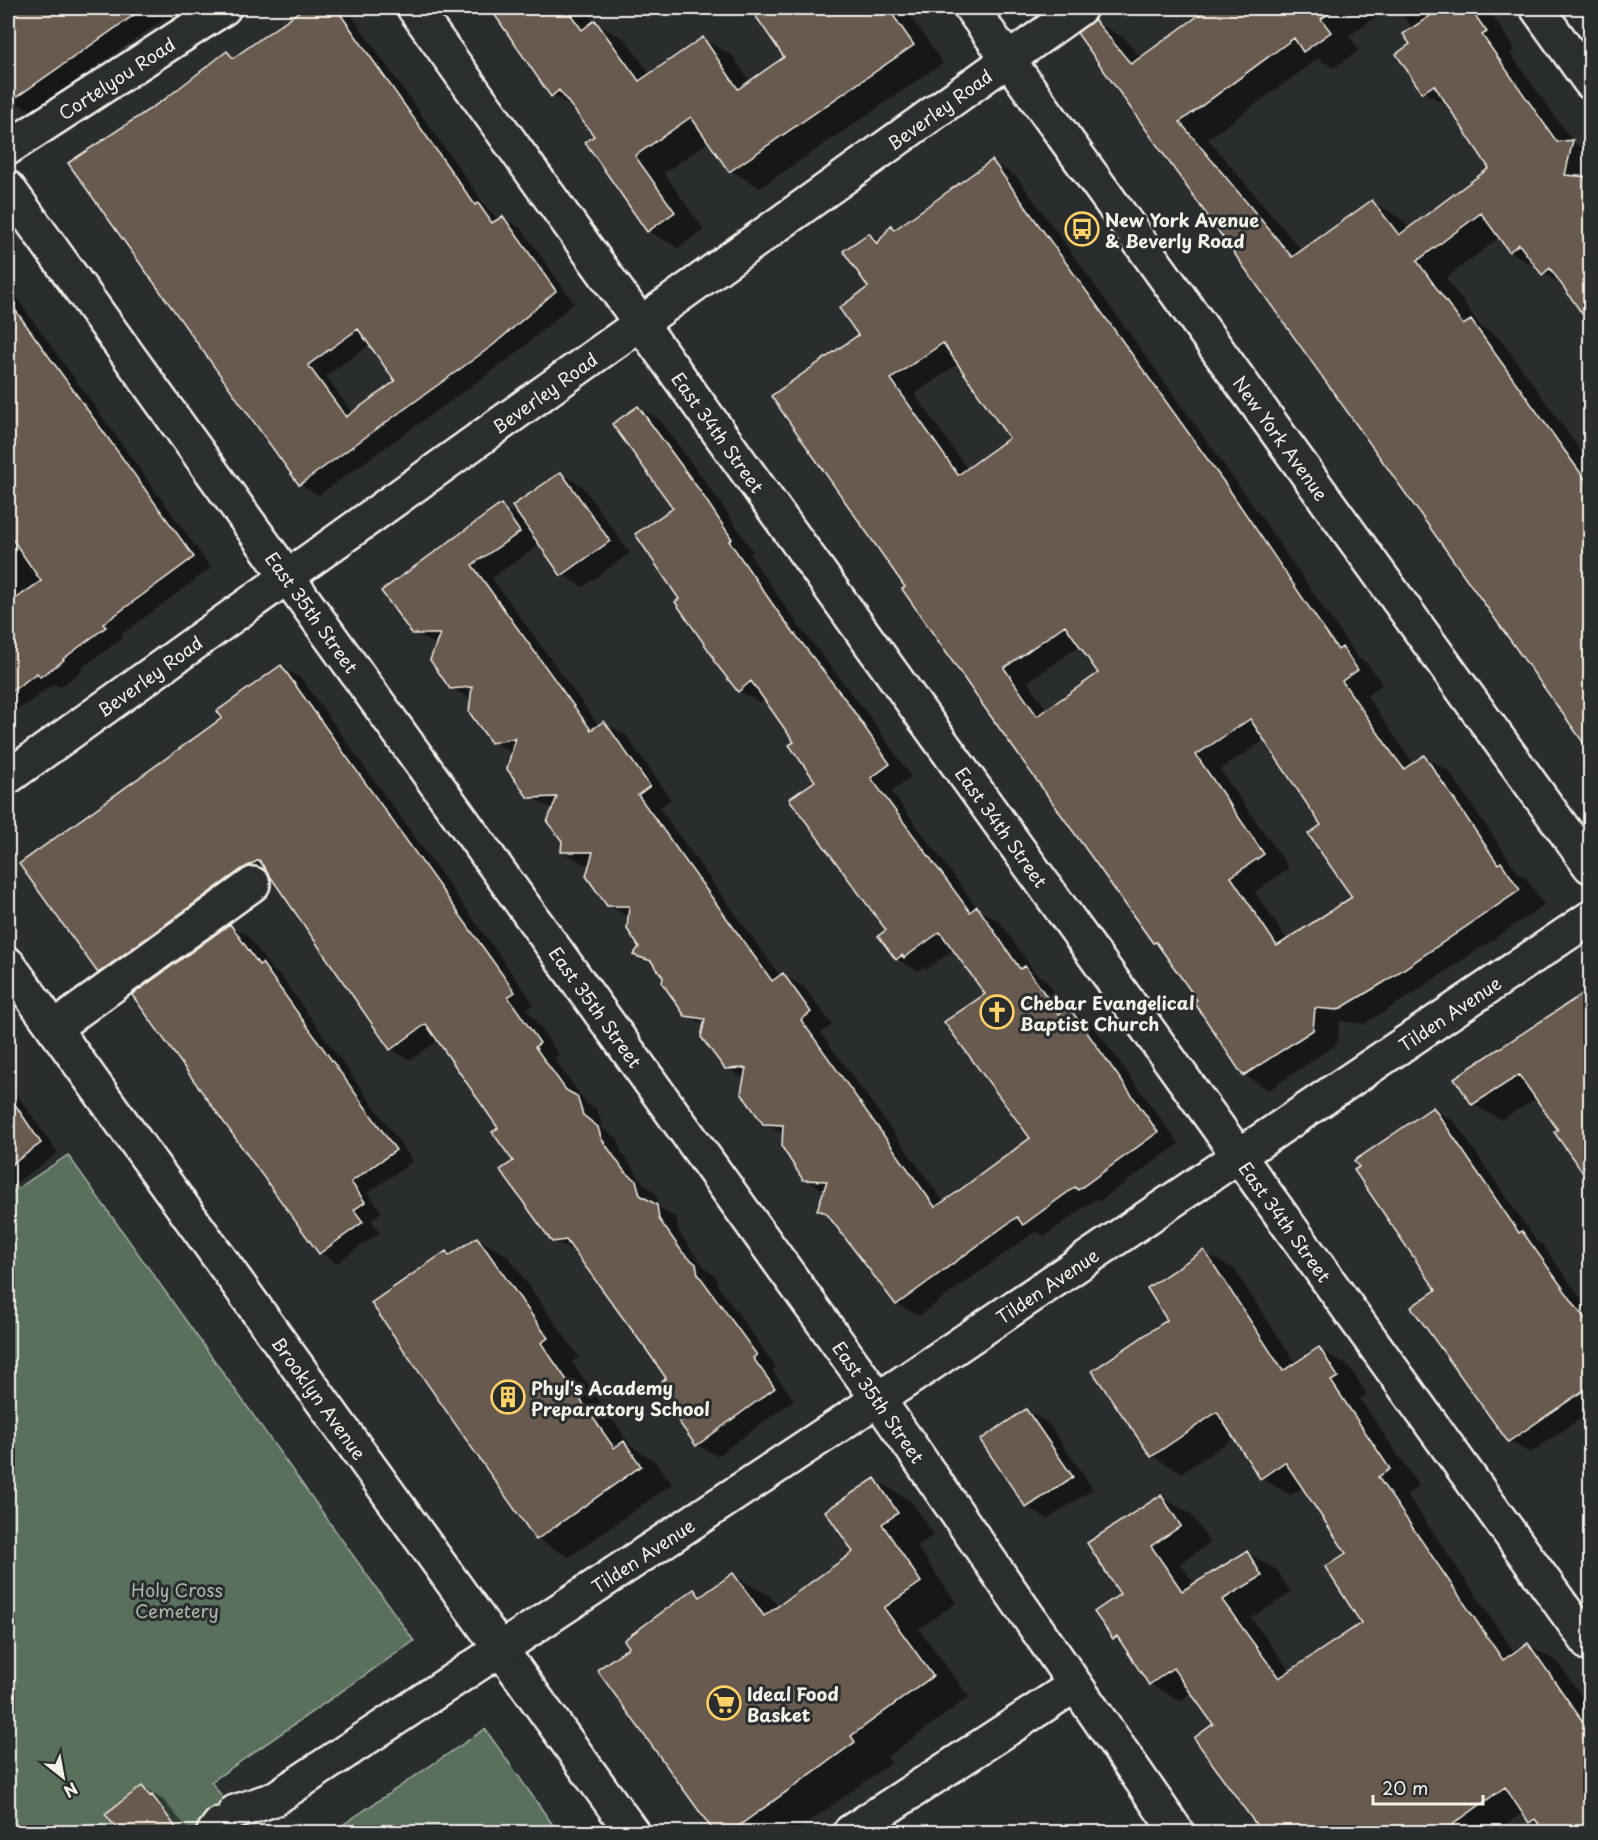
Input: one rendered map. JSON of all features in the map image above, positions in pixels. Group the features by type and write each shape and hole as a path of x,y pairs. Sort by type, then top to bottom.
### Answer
{"street":[{"name":"Cortelyou Road","path":"8,148 224,8"},
{"name":"East 34th Street","path":"414,8 1590,1645"},
{"name":"New York Avenue","path":"971,8 1590,866"},
{"name":"Beverley Road","path":"8,777 1080,8"},
{"path":"1537,8 1590,82"},
{"name":"East 35th Street","path":"8,188 878,1399 1177,1833"},
{"path":"54,1028 253,884"},
{"name":"Tilden Avenue","path":"230,1825 274,1799 878,1399 1590,918"},
{"name":"Brooklyn Avenue","path":"8,964 632,1833"},
{"path":"850,1833 1075,1685"}],"green space":[{"name":"Holy Cross Cemetery","path":"68,1155 414,1641 211,1782 249,1832 8,1832 8,1195"},
{"path":"485,1729 558,1832 332,1832"}],"building":[{"path":"8,8 144,8 8,103"},
{"path":"304,8 336,8 475,205 478,203 492,223 503,216 556,291 492,346 299,485 68,163 165,99 227,51 233,58","holes":["358,329 395,381 346,417 308,365"]},
{"path":"490,8 566,8 582,30 595,20 639,81 703,37 738,89 784,57 750,8 888,8 914,45 729,172 691,117 635,156 675,212 647,232 585,142 594,136 559,90 551,97"},
{"path":"1209,8 1337,8 1321,19 1331,32 1303,52 1294,38 1180,122 1292,257 1372,200 1399,235 1489,168 1434,85 1422,93 1396,54 1410,44 1403,34 1442,8 1470,8 1487,32 1482,35 1557,142 1573,140 1565,175 1590,177 1590,325 1550,268 1542,275 1519,244 1509,252 1481,213 1417,261 1463,325 1471,320 1590,486 1590,752 1077,33 1094,19 1131,64"},
{"path":"992,160 1226,485 1338,650 1342,647 1358,670 1342,681 1392,753 1404,769 1424,755 1498,864 1501,862 1520,890 1383,983 1338,1010 1315,1008 1313,1030 1243,1076 1194,1002 1197,1000 1156,942 1153,943 977,697 902,589 905,587 771,396 858,335 839,308 868,287 843,251 869,233 877,244 891,225 894,230","holes":["943,343 1009,438 958,475 891,379","1065,625 1098,673 1037,716 1004,668","1250,719 1321,825 1308,834 1352,897 1277,946 1231,877 1264,854 1196,755"]},
{"path":"8,300 194,557 103,624 106,627 64,660 40,677 37,673 8,694 8,604 41,581 8,533"},
{"path":"638,406 700,491 732,539 729,541 778,612 848,703 890,764 871,778 970,912 977,906 1020,969 1025,966 1059,1014 1069,1007 1158,1132 1078,1190 1075,1187 1023,1225 1017,1217 896,1305 826,1213 817,1210 827,1181 803,1180 782,1147 783,1125 763,1124 741,1093 746,1068 725,1069 701,1037 705,1019 685,1016 662,983 663,977 651,961 633,955 639,947 627,929 629,906 607,906 586,876 593,852 561,852 562,841 547,822 557,797 528,798 507,769 515,738 491,743 469,712 472,687 450,689 430,660 440,634 412,634 381,591 501,504 520,532 472,565 591,730 604,721 650,786 638,795 772,981 783,973 811,1012 801,1020 935,1207 953,1195 1030,1138 944,1022 985,994 940,932 904,958 902,955 896,960 878,936 886,930 789,799 815,781 789,745 794,742 751,681 738,692 713,660 714,658 675,602 679,599 635,534 673,508 612,424"},
{"path":"561,472 610,541 561,576 512,506"},
{"path":"281,665 515,992 508,997 540,1043 535,1047 566,1090 577,1096 583,1115 598,1127 601,1138 624,1171 636,1180 640,1195 657,1205 659,1219 683,1253 696,1264 698,1274 757,1355 753,1358 775,1388 696,1446 654,1387 666,1378 648,1352 566,1240 552,1242 500,1170 513,1161 492,1132 498,1128 426,1024 390,1050 259,860 242,869 98,973 19,864 222,718 217,711"},
{"path":"230,924 259,965 262,963 396,1150 351,1182 365,1202 354,1210 363,1222 319,1254 132,995"},
{"path":"1590,989 1590,1183 1554,1132 1558,1130 1519,1075 1472,1105 1454,1078"},
{"path":"8,1094 41,1143 8,1167"},
{"path":"1433,1107 1519,1233 1522,1231 1590,1326 1590,1386 1508,1442 1411,1307 1436,1290 1354,1170 1359,1167 1354,1161"},
{"name":"Phyl's Academy Preparatory School","path":"477,1237 548,1338 541,1343 614,1448 624,1441 641,1466 536,1540 371,1303 446,1251 449,1256"},
{"path":"1204,1250 1283,1371 1319,1347 1338,1377 1331,1381 1390,1469 1378,1477 1503,1660 1528,1643 1590,1732 1590,1833 1545,1833 1535,1819 1529,1823 1505,1787 1441,1833 1262,1833 1194,1738 1213,1724 1173,1668 1149,1685 1117,1636 1113,1639 1094,1612 1120,1594 1087,1543 1161,1495 1181,1526 1151,1546 1182,1591 1247,1551 1262,1576 1222,1600 1279,1678 1361,1623 1325,1567 1346,1553 1285,1462 1260,1479 1217,1412 1151,1457 1092,1371 1167,1320 1147,1288"},
{"path":"1026,1409 1073,1477 1026,1508 980,1440"},
{"name":"Ideal Food Basket","path":"875,1478 898,1513 882,1524 921,1582 884,1608 933,1676 851,1736 855,1742 729,1833 715,1833 597,1670 629,1647 624,1640 694,1589 700,1597 733,1573 764,1616 853,1552 825,1511"},
{"path":"142,1786 150,1796 152,1795 180,1833 120,1833 105,1814"}],"place":[{"name":"New York Avenue & Beverly Road","path":"1082,229"},
{"name":"Chebar Evangelical Baptist Church","path":"997,1012"},
{"name":"Phyl's Academy Preparatory School","path":"508,1397"},
{"name":"Ideal Food Basket","path":"724,1703"}]}
